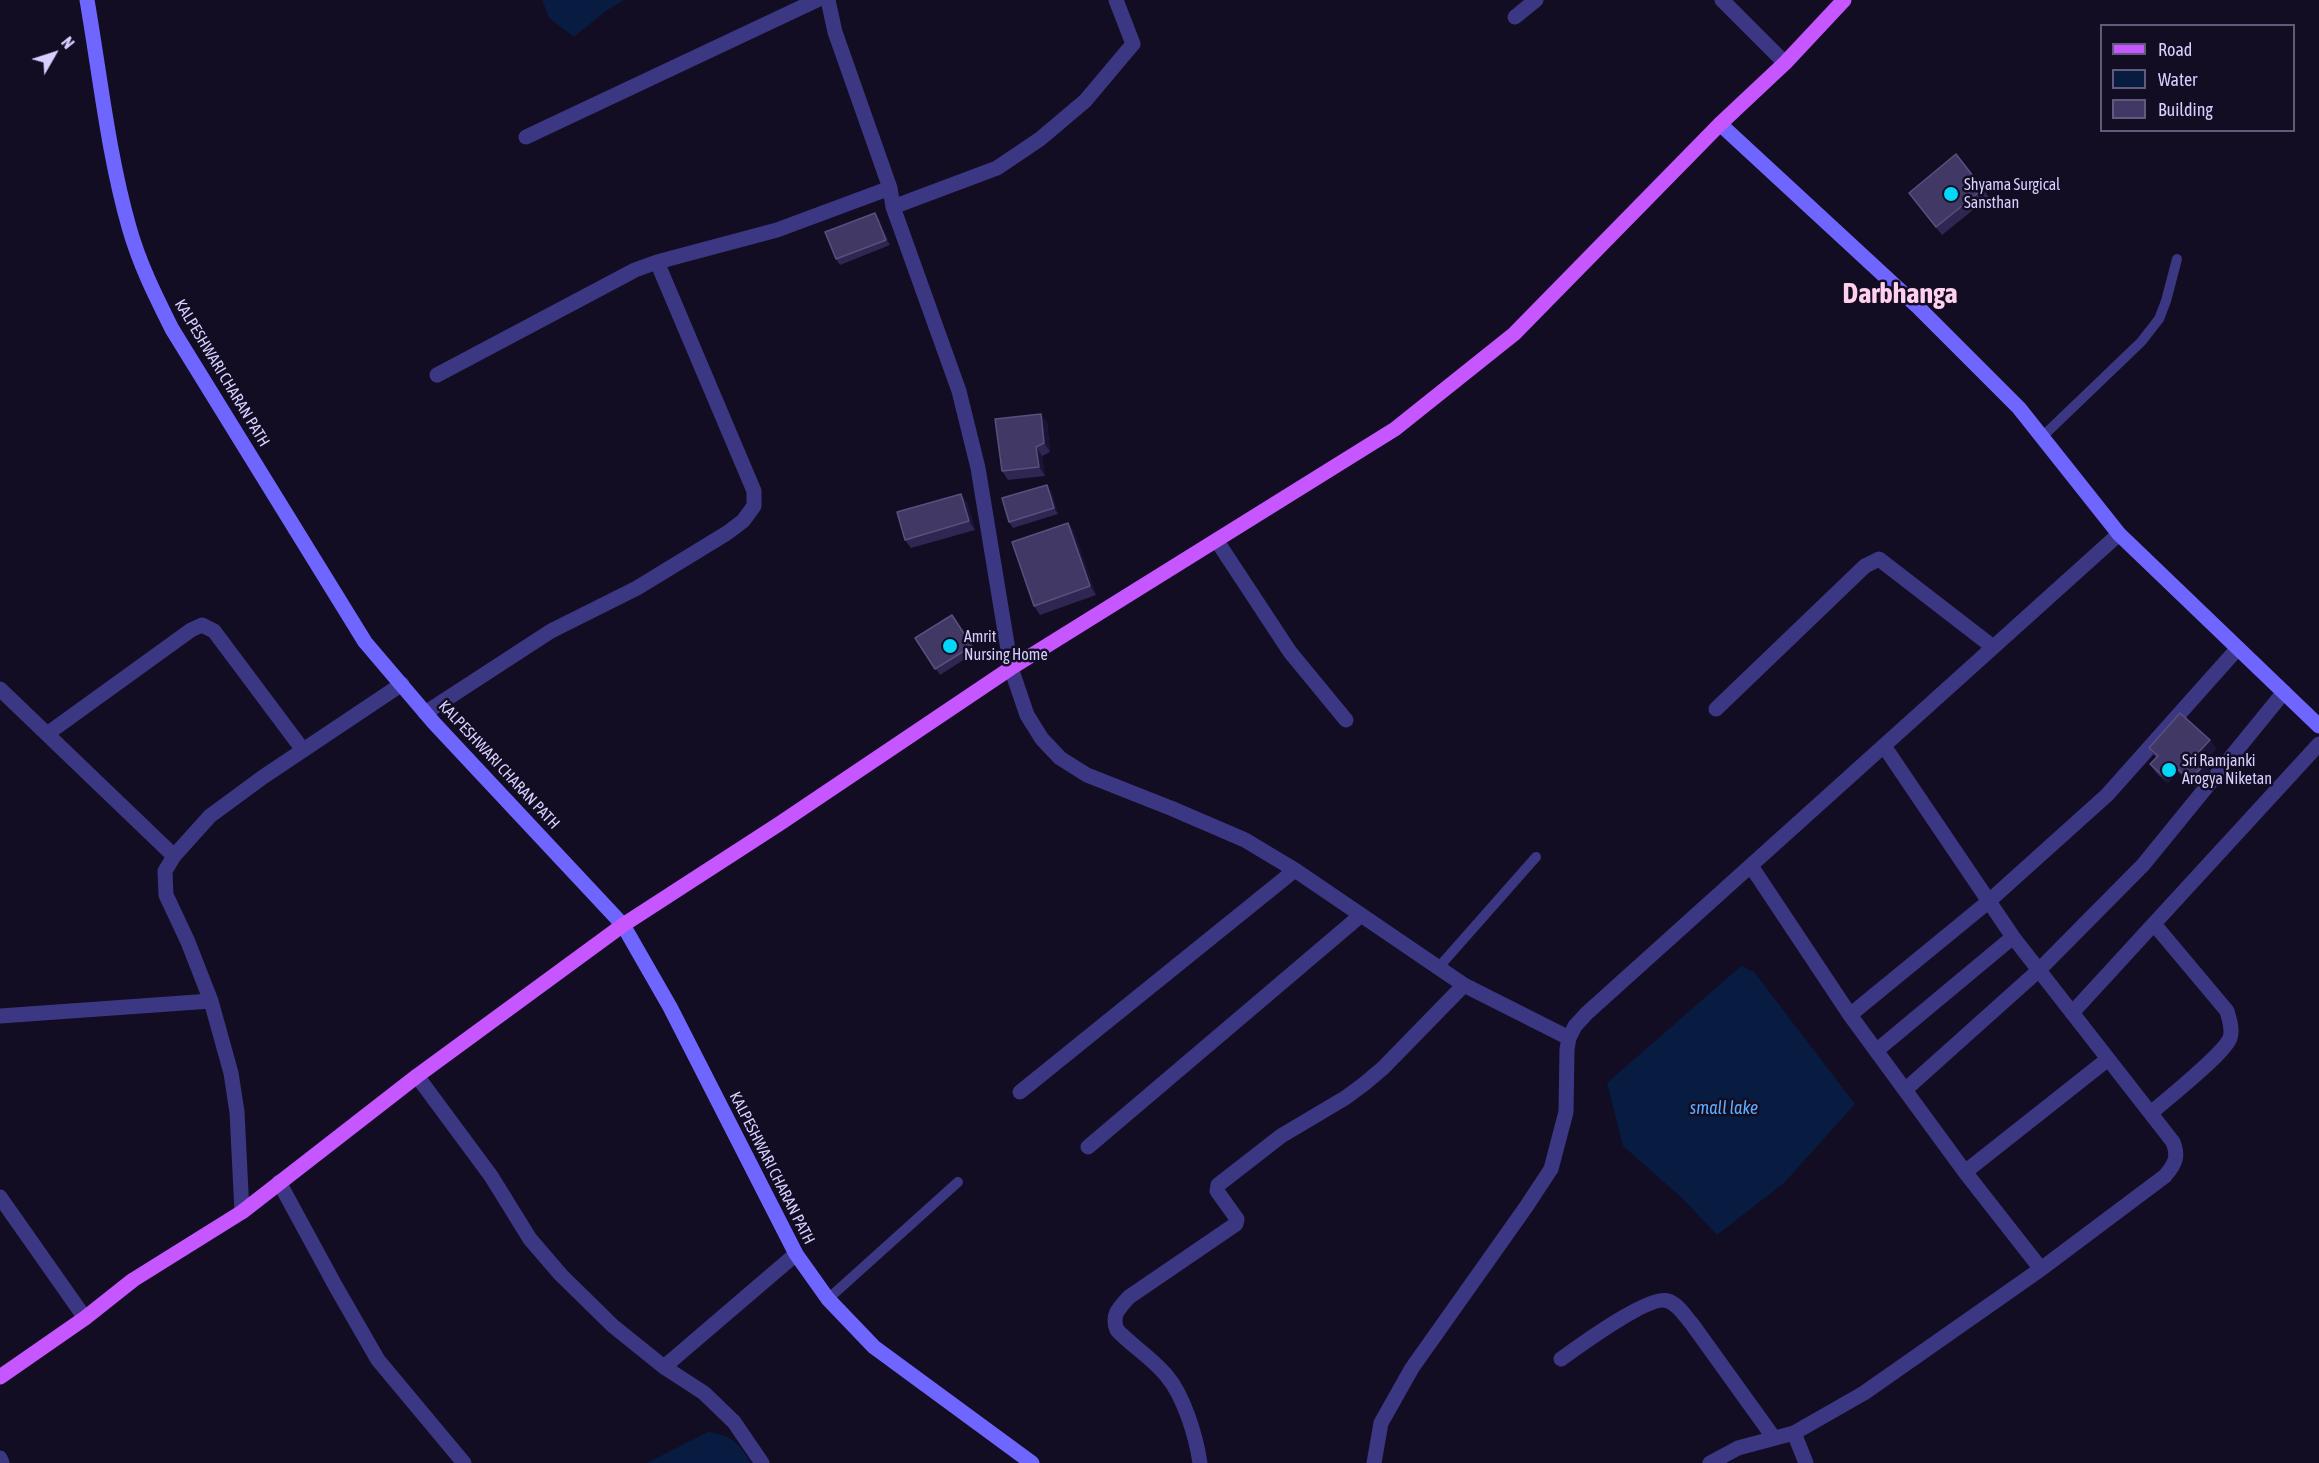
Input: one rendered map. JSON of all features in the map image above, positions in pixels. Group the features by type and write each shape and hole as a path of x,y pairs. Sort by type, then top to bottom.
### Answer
{"main road":[{"path":"0,1377 85,1318 134,1280 242,1212 417,1076 623,925 779,824 1011,668 1395,429 1514,334 1720,124 1785,63 1836,2"}],"street":[{"name":"KALPESHWARI CHARAN PATH","path":"87,0 114,161 129,227 148,282 172,328 366,642 425,713 623,925 669,1007 796,1254 828,1299 874,1347 1032,1463"},
{"path":"526,137 818,0"},
{"path":"828,0 835,32 890,188 893,207 959,391 978,468 1011,668 1026,715 1042,740 1060,758 1088,775 1245,840 1295,870 1464,985 1569,1038"},
{"path":"893,207 997,168 1040,139 1085,101 1133,44 1116,0"},
{"path":"1515,17 1536,0"},
{"path":"1722,0 1785,63"},
{"path":"1720,124 1917,306 2019,408 2119,534 2319,725"},
{"path":"437,375 614,279 657,262 777,230 890,188"},
{"path":"425,713 551,631 637,588 727,533 743,521 754,506 754,491 657,262"},
{"path":"1374,1463 1381,1423 1412,1368 1551,1168 1566,1112 1567,1049 1575,1026 2119,534"},
{"path":"1217,541 1290,652 1346,720"},
{"path":"1716,709 1865,566 1879,559 1993,647"},
{"path":"47,734 191,630 202,625 214,631 303,750"},
{"path":"1850,1016 1988,902 2107,795 2238,648"},
{"path":"242,1212 231,1072 212,1001 166,895 165,871 174,856 210,816 402,684"},
{"path":"0,689 174,856"},
{"path":"1905,1090 2039,970 2143,865 2284,693"},
{"path":"2072,1013 2319,744"},
{"path":"1710,1463 1738,1448 1794,1433 1864,1393 2042,1269 2165,1176 2175,1164 2177,1153 2173,1142 2013,938 1884,746"},
{"path":"1751,866 1850,1016 1965,1172 2042,1269"},
{"path":"1020,1092 1295,870"},
{"path":"1088,1147 1360,916"},
{"path":"2151,1113 2218,1054 2229,1039 2231,1025 2227,1011 2154,924"},
{"path":"1876,1051 2013,938"},
{"path":"1200,1463 1194,1435 1173,1384 1158,1366 1118,1330 1114,1322 1117,1311 1129,1298 1236,1224 1237,1219 1217,1191 1218,1185 1281,1136 1364,1084 1383,1068 1464,985"},
{"path":"0,1016 212,1001"},
{"path":"1965,1172 2108,1059"},
{"path":"417,1076 491,1176 530,1239 561,1275 613,1326 664,1367 704,1393 734,1422 762,1463"},
{"path":"279,1182 378,1360 461,1462"},
{"path":"0,1197 85,1318"},
{"path":"664,1367 796,1254"},
{"path":"1561,1359 1635,1311 1653,1301 1666,1300 1676,1306 1692,1324 1774,1438"},
{"path":"1794,1433 1806,1463"},
{"path":"0,1458 2,1463"}],"lane":[{"path":"2042,437 2141,342 2159,319 2166,302 2177,259"},
{"path":"1438,968 1536,857"},
{"path":"828,1299 958,1182"}],"water":[{"path":"542,0 624,0 606,11 574,37 549,18"},
{"name":"small lake","path":"1741,966 1754,972 1855,1104 1784,1183 1717,1235 1681,1197 1623,1146 1607,1083"},
{"path":"708,1432 723,1435 734,1441 751,1463 647,1463"}],"building":[{"path":"1956,154 1983,189 1936,227 1909,193"},
{"path":"875,213 886,240 836,259 825,232"},
{"path":"1041,414 1044,443 1036,447 1039,467 1002,471 995,419"},
{"path":"1047,485 1054,508 1009,522 1002,498"},
{"path":"961,494 969,521 905,540 897,512"},
{"path":"1068,523 1090,586 1034,606 1012,542"},
{"path":"952,615 972,646 935,669 915,638"},
{"path":"2180,713 2210,740 2196,755 2205,764 2190,780 2172,764 2162,775 2150,764 2158,756 2149,748"}],"place":[{"name":"Shyama Surgical Sansthan","path":"1951,194"},
{"name":"Amrit Nursing Home","path":"950,646"},
{"name":"Sri Ramjanki Arogya Niketan","path":"2169,770"}],"district":[{"name":"Darbhanga","path":"1900,294"}]}
